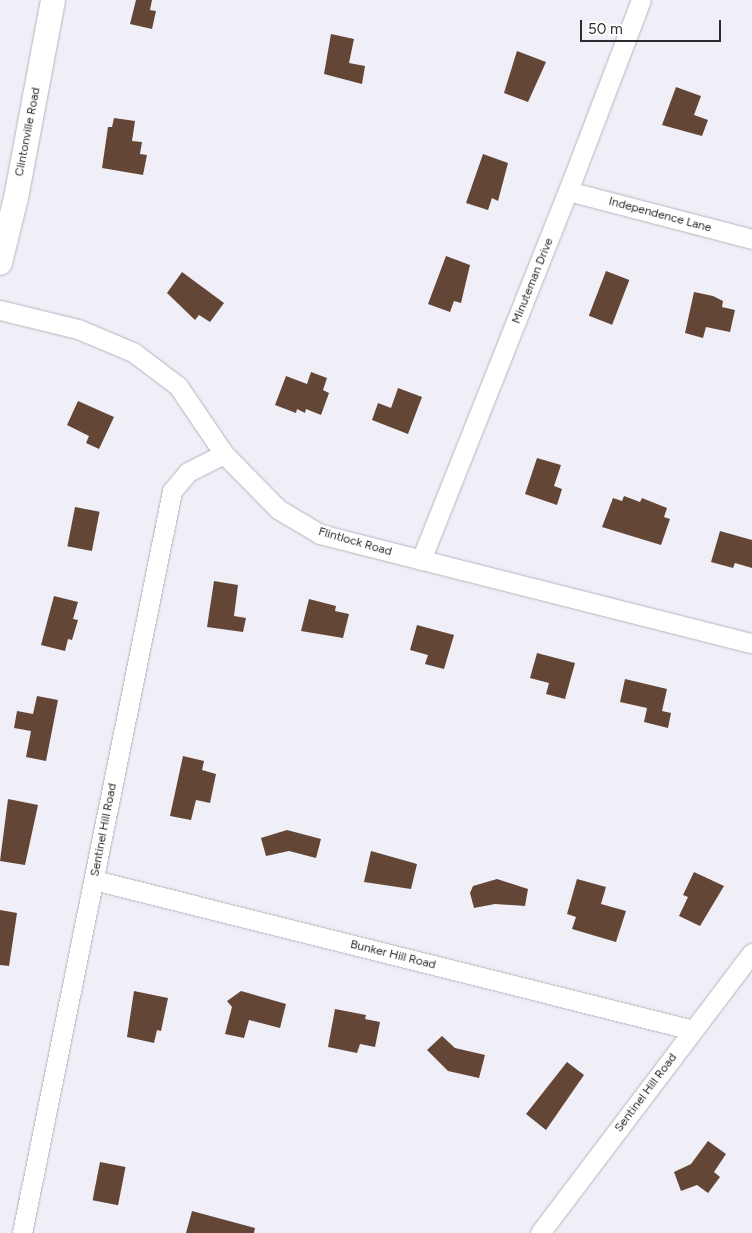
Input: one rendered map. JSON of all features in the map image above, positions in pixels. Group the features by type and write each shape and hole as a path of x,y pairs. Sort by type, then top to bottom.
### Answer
{"street":[{"name":"Clintonville Road","path":"0,263 16,198 53,0"},
{"name":"Minuteman Drive","path":"421,560 568,191 640,0"},
{"name":"Independence Lane","path":"568,191 752,239"},
{"name":"Flintlock Road","path":"0,310 78,329 133,352 178,386 224,454 278,510 320,534 752,643"},
{"name":"Sentinel Hill Road","path":"22,1233 172,491 188,472 224,454"},
{"name":"Bunker Hill Road","path":"94,880 693,1030"},
{"name":"Sentinel Hill Road","path":"540,1233 752,952"}],"building":[{"path":"136,0 152,0 150,10 156,11 152,29 130,24"},
{"path":"331,34 354,39 349,63 365,66 362,84 324,74"},
{"path":"517,51 546,62 528,102 504,93"},
{"path":"676,87 701,96 694,115 708,120 702,136 662,125"},
{"path":"114,118 135,121 132,141 142,142 140,154 147,155 143,175 102,168 108,127 112,127"},
{"path":"483,154 508,163 498,201 492,198 488,210 466,203"},
{"path":"446,256 470,265 461,303 454,301 450,312 428,304"},
{"path":"606,271 629,280 612,325 589,316"},
{"path":"182,272 224,303 210,322 199,315 195,320 167,293"},
{"path":"694,292 713,296 723,301 722,307 735,310 730,332 706,327 703,338 685,333"},
{"path":"311,372 327,378 323,390 329,393 321,415 306,409 305,413 297,409 296,413 275,405 286,376 307,384"},
{"path":"398,388 422,397 408,434 372,420 378,403 391,408"},
{"path":"78,401 114,417 99,449 86,443 89,436 67,425"},
{"path":"537,458 561,465 554,486 562,489 557,505 525,494"},
{"path":"624,496 640,502 642,498 667,508 664,517 670,519 661,545 602,527 613,498 622,501"},
{"path":"75,507 100,512 92,551 67,546"},
{"path":"720,531 752,540 752,568 735,563 733,568 711,562"},
{"path":"214,581 238,585 234,616 246,618 243,632 207,627"},
{"path":"54,596 78,602 73,619 78,620 72,640 68,639 65,651 41,645"},
{"path":"309,599 336,606 335,611 349,614 343,638 301,631"},
{"path":"417,625 454,635 444,669 425,664 428,655 410,650"},
{"path":"537,653 575,663 565,699 546,694 549,683 530,678"},
{"path":"625,679 667,689 662,711 671,713 668,728 644,722 647,708 620,702"},
{"path":"37,696 58,700 46,761 26,757 31,731 14,728 17,711 33,714"},
{"path":"183,756 204,761 202,770 216,774 210,803 196,800 191,820 170,816"},
{"path":"8,799 38,805 25,865 0,861"},
{"path":"287,830 321,839 316,858 289,851 266,856 261,838"},
{"path":"371,851 417,864 411,889 364,882"},
{"path":"694,872 724,886 700,926 679,916 688,897 683,895"},
{"path":"497,879 528,889 525,906 495,904 474,908 470,893 473,886"},
{"path":"577,879 606,887 601,904 626,911 616,942 572,929 576,917 567,914"},
{"path":"0,910 17,913 9,966 0,965"},
{"path":"134,991 168,998 161,1031 157,1030 154,1043 127,1037"},
{"path":"241,991 286,1004 280,1028 249,1020 244,1038 225,1034 232,1007 227,1001"},
{"path":"335,1009 366,1015 365,1019 380,1022 375,1047 360,1044 357,1053 328,1047"},
{"path":"442,1036 455,1048 485,1055 479,1078 448,1071 427,1050"},
{"path":"567,1062 584,1075 546,1130 526,1114"},
{"path":"708,1141 726,1154 714,1172 720,1177 708,1193 697,1185 681,1191 674,1172 691,1164"},
{"path":"100,1162 126,1167 118,1205 93,1200"},
{"path":"192,1211 255,1228 254,1233 186,1233"}]}
